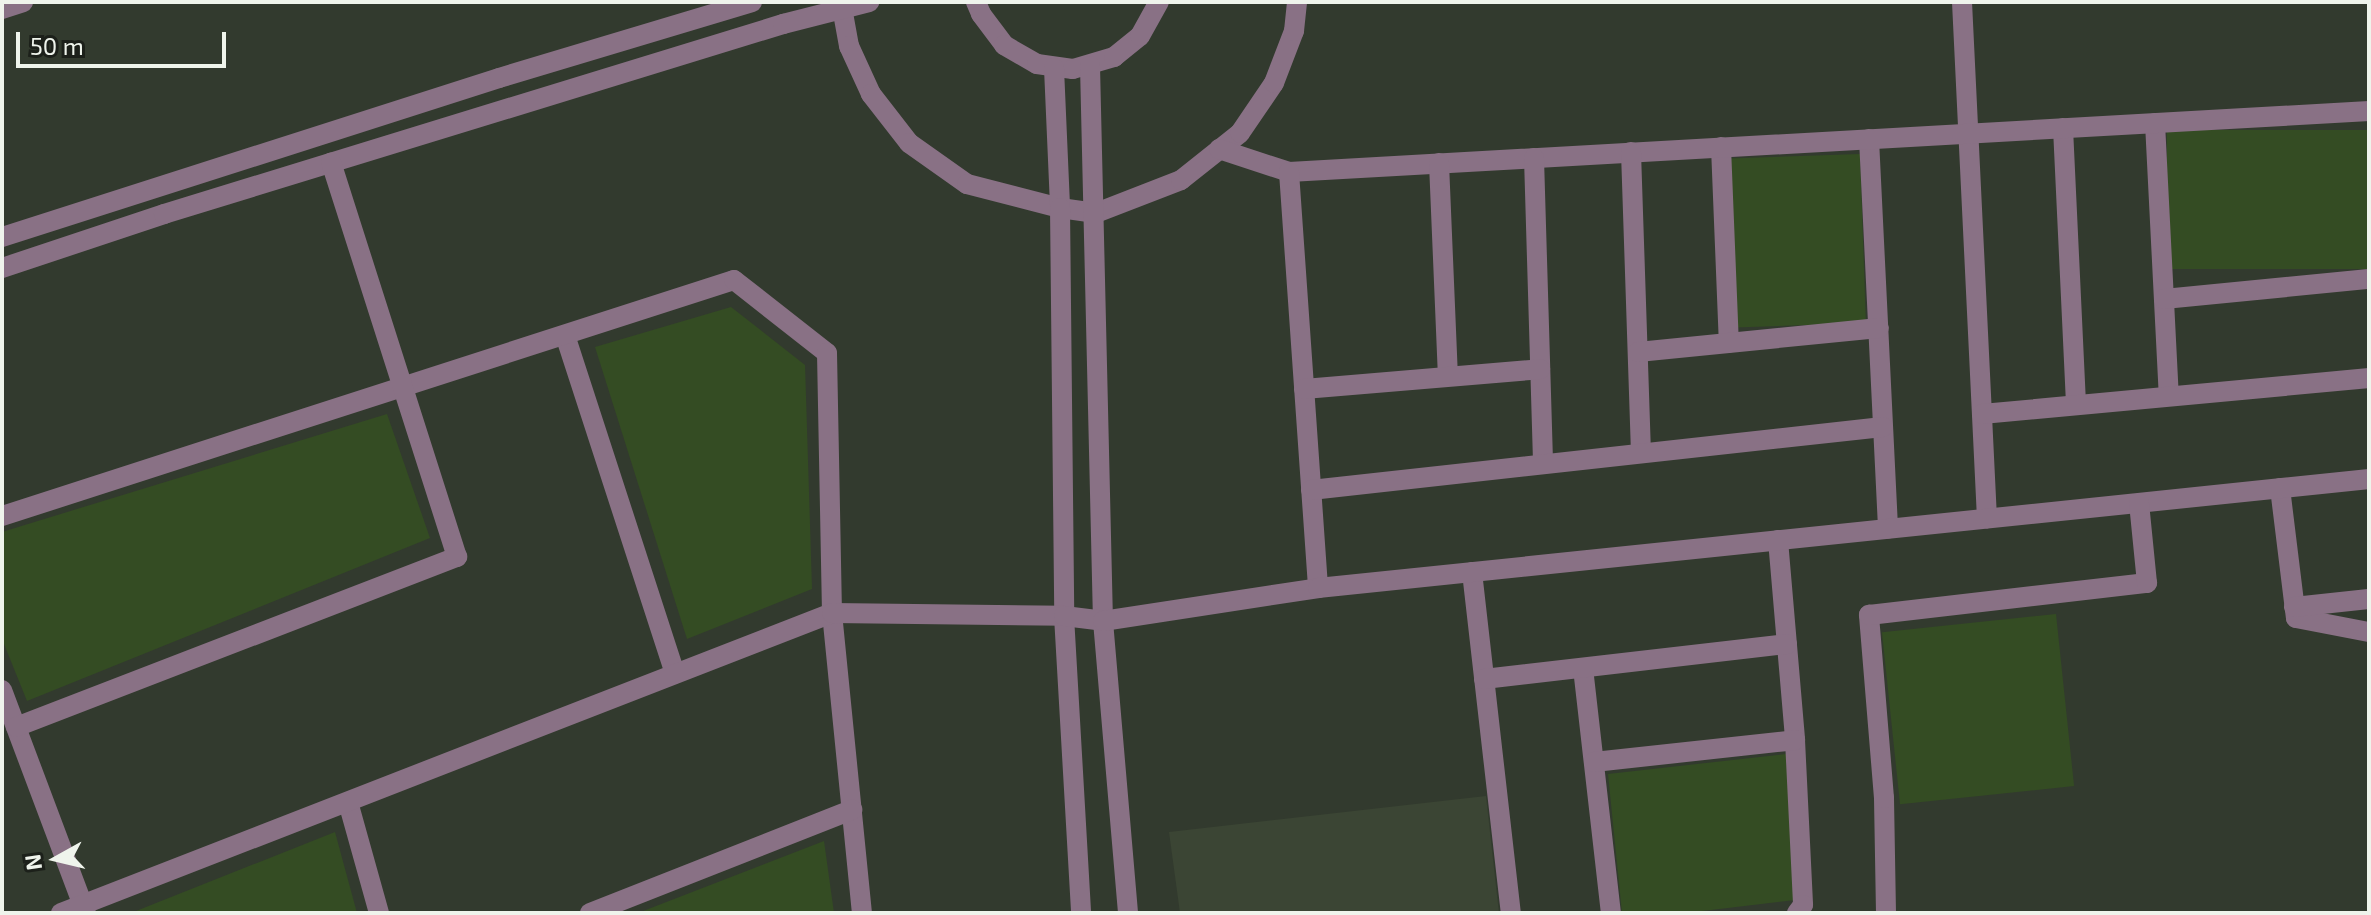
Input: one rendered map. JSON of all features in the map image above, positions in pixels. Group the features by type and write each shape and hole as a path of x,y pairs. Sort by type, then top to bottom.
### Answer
{"street":[{"path":"2,9 23,2"},
{"path":"2,237 499,78 752,2"},
{"path":"2,268 841,6 869,2"},
{"path":"976,2 1004,45 1037,64 1054,68 1090,66 1114,57 1140,36 1159,2"},
{"path":"841,6 849,46 871,94 909,143 967,184 1060,208 1096,213 1181,180 1240,133 1274,83 1294,31 1297,2"},
{"path":"1962,2 1987,518"},
{"path":"1090,66 1096,213 1103,621 1128,913"},
{"path":"1054,68 1060,208 1064,616 1081,913"},
{"path":"1219,149 1289,172 2369,111"},
{"path":"2155,123 2169,396"},
{"path":"2063,128 2076,405"},
{"path":"1869,139 1888,529"},
{"path":"1721,147 1729,343"},
{"path":"1631,152 1641,453"},
{"path":"1534,158 1543,464"},
{"path":"16,727 457,557 331,163"},
{"path":"1439,163 1448,376"},
{"path":"1289,172 1318,588"},
{"path":"2164,299 2369,279"},
{"path":"2,516 734,280 827,353 832,613 862,913"},
{"path":"1638,352 1879,328"},
{"path":"565,335 675,674"},
{"path":"1304,389 1540,369"},
{"path":"1982,414 2369,378"},
{"path":"1311,490 1883,427"},
{"path":"61,913 84,909 832,613 1064,616 1103,621 1318,588 2369,479"},
{"path":"2280,488 2296,618 2369,632"},
{"path":"1886,913 1884,798 1869,615 2147,583 2139,503"},
{"path":"1778,540 1795,740 1803,905 1797,913"},
{"path":"1472,572 1511,913"},
{"path":"2294,607 2369,599"},
{"path":"1484,679 1787,644"},
{"path":"1583,668 1611,913"},
{"path":"2,690 84,909"},
{"path":"1594,762 1795,740"},
{"path":"348,802 379,913"},
{"path":"590,913 852,810"}],"shaded area":[{"path":"1486,796 1499,913 1180,913 1169,832"}],"green space":[{"path":"2167,130 2369,130 2369,269 2167,269"},
{"path":"1860,154 1866,323 1735,327 1729,159"},
{"path":"731,307 805,365 812,589 687,639 595,347"},
{"path":"387,414 430,538 27,701 2,639 2,532"},
{"path":"2056,614 2074,786 1900,804 1882,632"},
{"path":"1786,754 1795,900 1686,913 1622,913 1608,774"},
{"path":"335,832 357,913 131,913"},
{"path":"824,841 834,913 638,913"}]}
